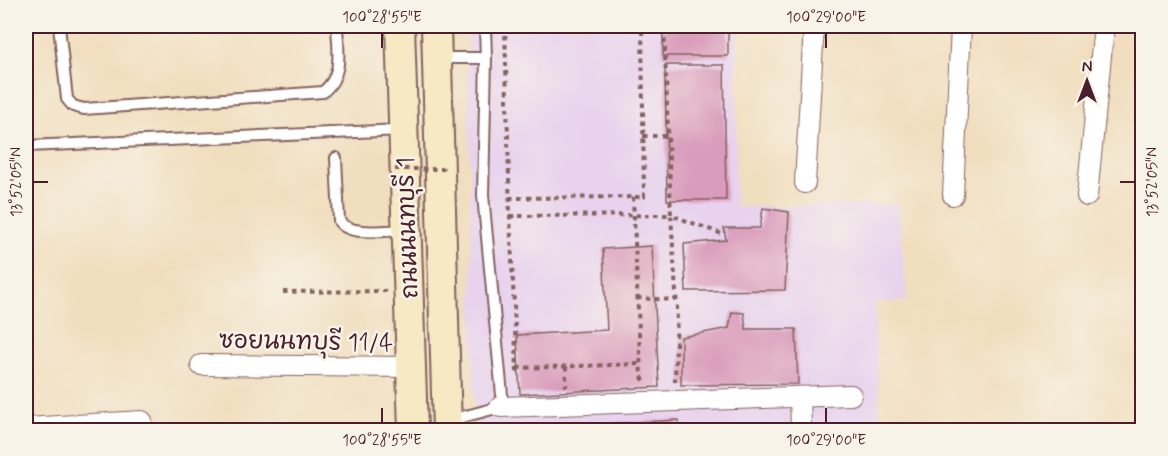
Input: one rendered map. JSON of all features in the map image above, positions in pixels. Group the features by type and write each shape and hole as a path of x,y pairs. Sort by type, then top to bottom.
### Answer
{"main road":[{"name":"ถนนนนทบุรี 1","path":"400,26 413,430"},
{"name":"ถนนนนทบุรี 1","path":"436,26 447,426"}],"street":[{"path":"805,183 814,26"},
{"path":"953,195 961,26"},
{"path":"1087,196 1104,26"},
{"name":"ซอยนนทบุรี 11/4","path":"201,365 411,368"},
{"path":"509,407 851,395"},
{"path":"800,397 801,430"},
{"path":"26,428 142,421"}],"lane":[{"path":"59,26 67,99 73,106 84,109 323,92 333,84 339,63 337,26"},
{"path":"447,426 509,407 502,395 483,195 485,26"},
{"path":"437,58 486,58"},
{"path":"26,146 404,130"},
{"path":"336,158 339,221 342,227 352,231 407,230"}],"path":[{"path":"505,26 509,198 517,368 509,407"},
{"path":"509,198 644,197 642,26"},
{"path":"664,26 676,300 675,401"},
{"path":"643,136 668,136"},
{"path":"394,170 449,170"},
{"path":"633,197 641,376 647,384"},
{"path":"510,216 671,215 725,235"},
{"path":"283,292 409,291"},
{"path":"637,298 676,300"},
{"path":"517,368 641,364"}],"shaded area":[{"path":"467,26 738,26 735,207 898,204 907,301 874,303 881,430 475,430"}],"building":[{"path":"663,26 728,26 728,56 663,56"},
{"path":"665,65 724,65 726,200 667,200"},
{"path":"763,208 789,212 785,290 686,291 684,244 726,240 724,228 760,228"},
{"path":"652,246 659,387 520,394 517,335 607,330 603,249"},
{"path":"732,312 744,313 746,329 796,329 798,384 681,385 681,337 729,328"},
{"path":"679,420 679,430 510,430 510,429"}]}
